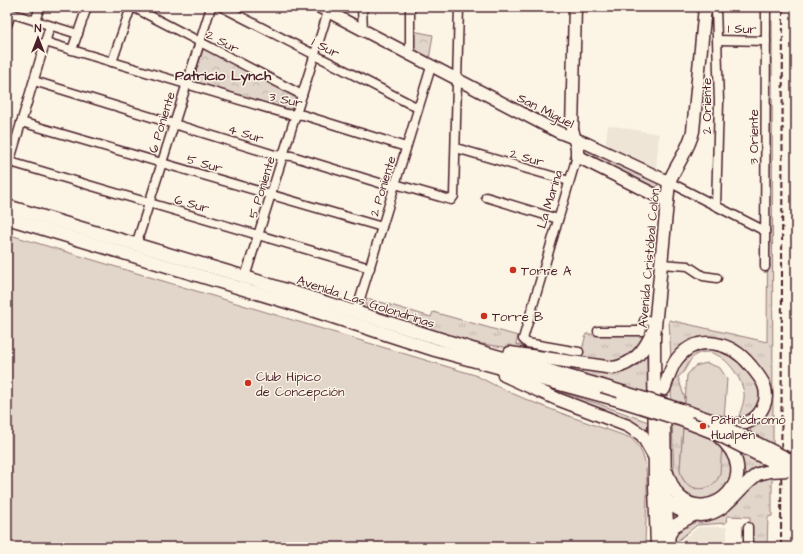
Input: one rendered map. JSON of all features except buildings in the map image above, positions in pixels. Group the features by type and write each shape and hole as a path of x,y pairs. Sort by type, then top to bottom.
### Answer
{"main road":[{"name":"La Marina","path":"575,7 572,122 574,139 578,150 577,156"},
{"name":"Avenida Cristóbal Colón","path":"668,542 665,497 660,462 654,374 655,323 669,182 675,166 690,142 693,132 705,7"},
{"path":"577,156 667,201"},
{"name":"Avenida Las Golondrinas","path":"7,206 245,277 602,391"},
{"name":"Avenida Las Golondrinas","path":"7,218 231,285 483,364 659,403 716,428"},
{"path":"231,285 240,282 245,277"},
{"path":"472,349 613,368 625,365 638,357 648,341 655,323"},
{"path":"664,389 672,366 681,355 689,349 704,344 727,346 744,358 764,385 766,394 765,404 760,413 752,420 716,428"},
{"path":"483,364 539,392 633,429 644,439 660,462 680,498 692,505 704,506 720,500 734,486 739,472 738,462 716,428"},
{"path":"654,374 664,389"},
{"name":"Avenida Cristóbal Colón","path":"658,547 655,477 660,462 664,389"},
{"path":"716,428 794,469"},
{"path":"655,477 665,497 676,508 693,515 707,515 720,510 758,474 776,470 794,469"},
{"path":"668,542 674,526 693,515"}],"street":[{"path":"35,21 40,7"},
{"path":"72,50 87,7"},
{"path":"112,62 132,7"},
{"name":"2 Sur","path":"132,7 302,95"},
{"name":"6 Poniente","path":"136,245 185,84 211,7"},
{"name":"1 Sur","path":"222,7 418,108"},
{"path":"362,7 363,30"},
{"path":"410,7 410,56"},
{"path":"456,148 459,7"},
{"name":"2 Oriente","path":"716,7 719,117 716,206"},
{"name":"3 Oriente","path":"765,267 766,7"},
{"name":"5 Poniente","path":"245,277 315,54 323,10"},
{"name":"San Miguel","path":"323,10 574,139 586,143 669,182 765,231"},
{"path":"7,25 9,13 78,34"},
{"path":"8,164 50,26"},
{"name":"1 Sur","path":"718,40 766,41"},
{"name":"3 Sur","path":"45,42 287,114 296,114 406,147"},
{"name":"2 Poniente","path":"356,312 431,66"},
{"name":"4 Sur","path":"34,81 275,155 292,156 386,185 395,184 447,200 452,200 454,196 456,148"},
{"name":"5 Sur","path":"22,122 382,227"},
{"name":"2 Sur","path":"456,148 570,181"},
{"name":"La Marina","path":"577,156 524,339 527,343 579,352"},
{"name":"6 Sur","path":"8,164 148,202 370,268"},
{"path":"486,197 558,219"},
{"path":"661,264 688,266 703,276 717,278"},
{"path":"598,331 641,331 644,321 655,323"},
{"path":"748,527 748,547"}],"shaded area":[{"path":"608,125 659,134 656,171 605,149"},
{"path":"699,527 727,527 727,547 680,547 680,541"}],"green space":[{"path":"769,21 772,21 773,447 752,435 749,426 769,394 725,341 671,360 669,320 767,342"},
{"path":"413,31 433,35 429,60 414,53"},
{"path":"204,47 296,97 291,110 192,83"},
{"path":"587,148 658,181 658,185 653,189 582,153 584,149"},
{"name":"Club Hípico de Concepción","path":"7,234 475,375 532,402 631,438 641,450 646,467 647,489 645,547 7,547"},
{"path":"367,298 431,317 433,312 518,336 516,344 528,348 581,354 586,334 645,335 641,347 618,363 475,343 419,327 405,320 367,308 365,303"},
{"path":"712,346 737,356 758,385 761,394 758,408 753,415 738,420 744,396 739,378 729,364 722,358 708,352 700,353 693,357 678,377 685,399 680,469 684,482 695,489 719,477 721,452 726,453 736,465 733,478 718,496 695,501 681,492 674,479 671,388 673,377 686,354"},
{"path":"647,354 648,393 533,361 620,371 630,369"},
{"name":"Patinódromo Hualpén","path":"707,363 720,368 727,379 720,473 717,480 712,485 698,489 686,483 682,477 680,469 687,375 695,366"},
{"path":"527,381 599,404 648,422 646,435"},
{"path":"740,452 767,466 740,483 744,467"},
{"path":"767,476 772,478 772,516 768,517 767,547 750,547 750,517 727,516 726,523 697,525 670,547 676,530 757,480"}],"railway":[{"path":"781,547 783,7"}],"place":[{"name":"Torre A","path":"513,270"},
{"name":"Torre B","path":"484,316"},
{"name":"Club Hípico de Concepción","path":"248,383"},
{"name":"Patinódromo Hualpén","path":"703,426"}],"district":[{"name":"Patricio Lynch","path":"223,75"}]}
